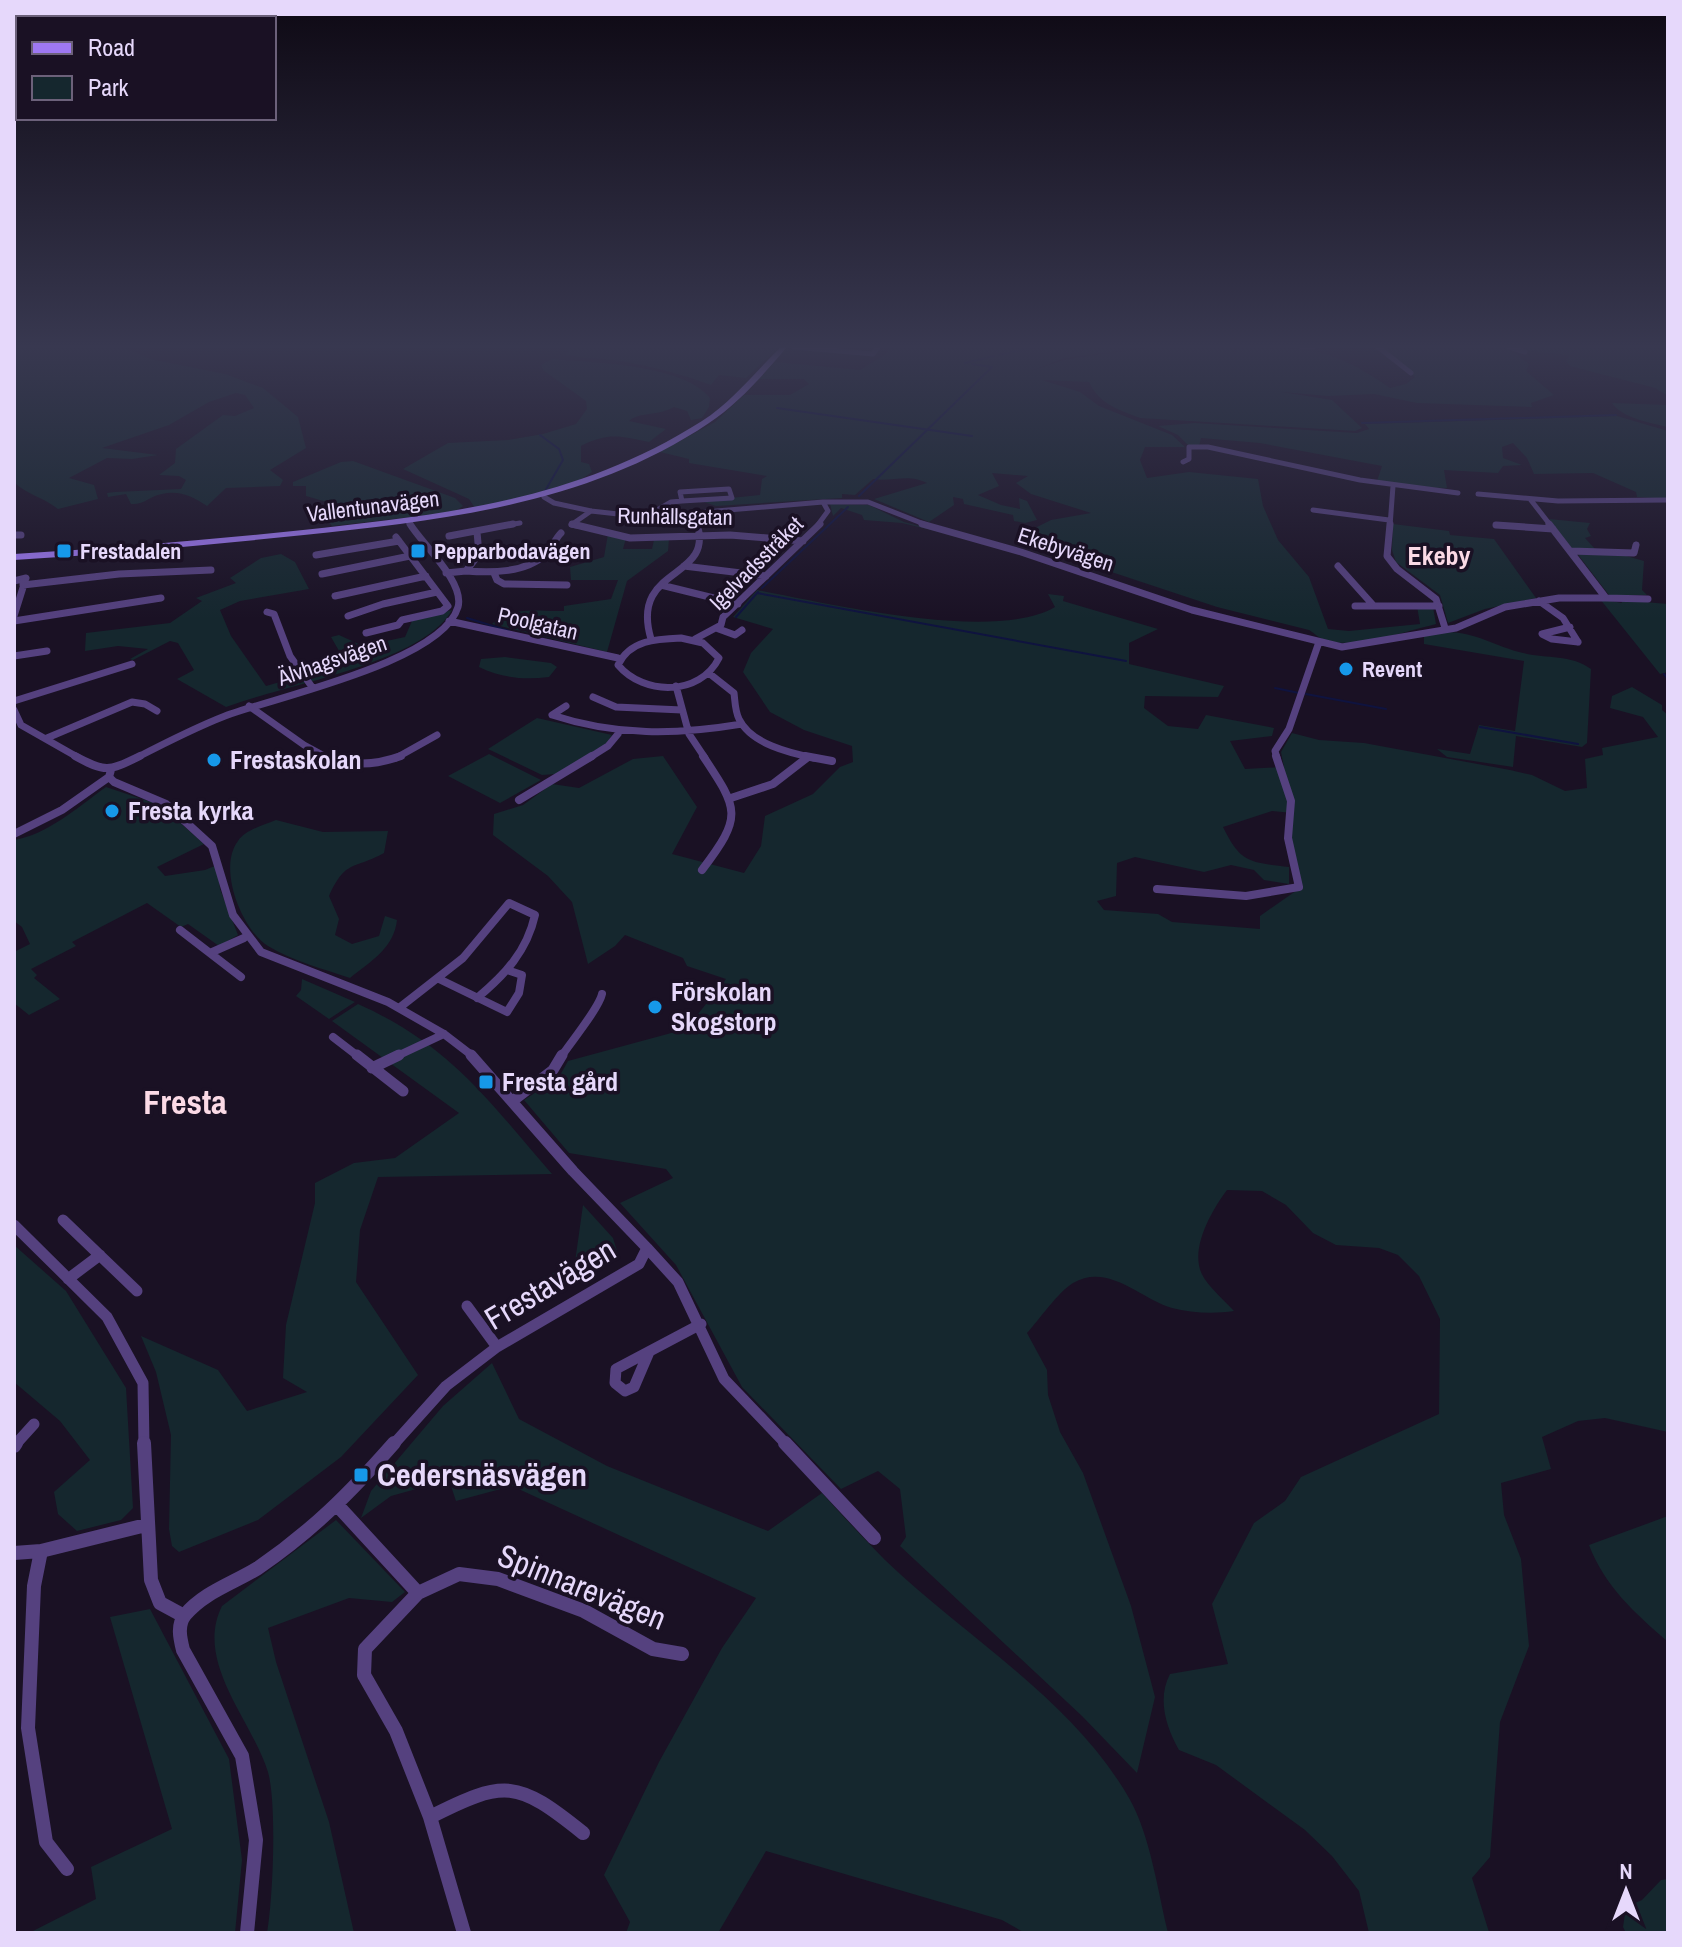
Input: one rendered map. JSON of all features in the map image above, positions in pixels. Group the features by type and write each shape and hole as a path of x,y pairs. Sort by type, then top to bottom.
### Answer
{"main road":[{"name":"Vallentunavägen","path":"14,557 187,544 472,512 544,497 622,468 677,438"}],"street":[{"path":"1183,462 1189,459 1189,447 1226,450 1393,486 1458,493"},
{"path":"1393,486 1386,552 1390,562 1427,590 1439,606 1445,628"},
{"path":"645,517 657,508 682,502 732,498 729,489 680,492 682,502"},
{"path":"1478,494 1530,499 1668,500"},
{"name":"Ekebyvägen","path":"544,497 554,503 591,511 645,517 823,502 879,504 921,524 1021,552 1192,610 1319,642 1358,646 1472,622 1505,607 1539,601 1559,598 1648,599"},
{"path":"1530,499 1606,598"},
{"name":"Igelvadsstråket","path":"695,639 718,626 723,617 826,518 828,511 823,502"},
{"path":"1313,510 1389,520"},
{"name":"Runhällsgatan","path":"591,511 571,525 630,538 771,536 803,541"},
{"path":"651,639 643,615 646,604 697,549 700,535 693,514"},
{"path":"408,521 459,596 458,607 449,621"},
{"path":"449,536 520,523"},
{"path":"1496,525 1553,529"},
{"path":"466,571 479,554 477,532"},
{"path":"446,573 494,573 539,559 549,551 561,533"},
{"path":"316,555 398,539 448,606 442,611 366,633"},
{"path":"1571,551 1634,553 1636,545"},
{"path":"322,574 432,556"},
{"path":"684,566 766,576"},
{"path":"1338,566 1373,605"},
{"path":"14,581 211,570"},
{"path":"494,573 497,580 504,584 567,585"},
{"path":"335,596 426,576"},
{"path":"24,581 14,618 161,598"},
{"path":"661,585 738,604"},
{"path":"348,616 383,604 437,592"},
{"path":"1539,601 1563,618 1570,627 1578,642 1552,639 1542,634 1570,627"},
{"path":"1355,606 1439,606"},
{"path":"267,612 274,614 290,656 312,687"},
{"name":"Poolgatan","path":"449,621 618,658"},
{"name":"Älvhagsvägen","path":"14,834 62,810 110,774 249,706 381,665 415,648 449,621"},
{"path":"718,626 735,635 742,630"},
{"path":"651,639 695,639 707,643 717,653 718,663 701,681 676,686 637,682 623,674 618,658 634,645 651,639"},
{"path":"1157,889 1242,896 1281,894 1299,887 1288,838 1291,801 1275,751 1289,729 1319,642"},
{"path":"14,656 47,651"},
{"path":"14,701 132,664"},
{"path":"710,674 734,693 742,724 773,745 808,757 832,761"},
{"path":"676,686 689,734 731,798 731,820 725,840 702,870"},
{"path":"593,697 616,707 682,710"},
{"path":"47,738 132,702 145,704 157,711"},
{"path":"249,706 335,763 357,768 387,763 437,735"},
{"path":"566,706 552,715 586,728 618,734 689,734 742,724"},
{"path":"14,710 21,725 110,774 125,790 164,802 212,846 220,862 223,889 244,938 210,953"},
{"path":"519,800 608,746 618,734"},
{"path":"731,798 772,785 795,771 808,757"},
{"path":"399,1008 439,979 483,937 501,908 509,903 535,915 533,929 510,971 477,998"},
{"path":"180,930 241,977"},
{"name":"Frestavägen","path":"184,1616 209,1595 257,1568 338,1506 446,1386 497,1347 639,1264 647,1248 573,1171 477,1060 444,1034 399,1008 261,952 244,938"},
{"path":"439,979 507,1012 519,993 522,975 510,971"},
{"path":"514,1100 553,1070 584,1021 600,1003 602,994"},
{"path":"372,1068 444,1034"},
{"path":"333,1037 403,1091"},
{"path":"63,1220 137,1291"},
{"path":"14,1225 107,1317 143,1383 146,1525 151,1580 160,1603 184,1616 179,1631 183,1650 242,1756 256,1840 247,1933"},
{"path":"647,1248 678,1282 701,1324 724,1379 874,1538"},
{"path":"68,1279 100,1255"},
{"path":"467,1306 497,1347"},
{"path":"649,1352 701,1324"},
{"path":"14,1446 34,1424"},
{"path":"338,1506 418,1593"},
{"path":"14,1553 41,1551 146,1525"},
{"path":"41,1551 34,1586 28,1728 46,1842 67,1869"},
{"name":"Spinnarevägen","path":"464,1933 430,1817 396,1731 364,1675 365,1649 418,1593 448,1577 476,1574 584,1611 653,1649 682,1654"},
{"path":"430,1817 491,1788 510,1788 543,1800 583,1833"}],"green space":[{"path":"14,438 132,438 102,448 158,455 132,459 107,458 69,478 94,485 98,499 58,509 14,482"},
{"path":"191,438 303,438 306,448 270,470 283,480 280,486 226,488 207,506 175,493 158,495 136,504 131,504 126,494 108,497 107,493 115,492 181,489 186,480 179,476 159,475 175,463 176,449"},
{"path":"605,438 581,446 581,462 589,464 592,472 579,480 551,492 475,508 469,499 403,469 448,443"},
{"path":"629,438 654,438 649,442"},
{"path":"686,438 1175,438 1185,447 1145,447 1140,460 1147,478 1189,472 1258,479 1263,506 1278,540 1309,577 1328,629 1349,631 1420,624 1417,606 1433,607 1436,624 1349,643 1324,640 1309,630 1217,607 1024,543 1018,540 1019,536 1051,520 1091,513 1031,494 1016,483 1028,476 992,473 999,486 978,495 1020,509 1019,498 1027,501 1037,520 1025,523 1014,521 1013,515 964,504 963,499 953,497 954,505 929,522 874,499 927,483 920,480 873,479 855,495 842,494 842,498 716,506 701,501 760,495 762,479 767,476 689,463 689,459 660,452"},
{"path":"1181,438 1668,438 1668,499 1637,497 1636,492 1593,473 1534,474 1527,458 1513,443 1502,447 1503,458 1522,465 1503,466 1498,473 1444,470 1447,488 1407,487 1377,481 1382,466 1260,443 1201,438 1199,446 1189,446"},
{"path":"353,461 455,498 463,506 454,512 332,526 327,520 335,511 349,510 349,503 330,503 306,496 306,486 293,486 293,482 341,462"},
{"path":"830,504 869,505 904,522 961,537 902,523 864,520 862,515 841,508 833,516"},
{"path":"1549,519 1590,523 1587,529 1591,536 1585,538 1596,550 1573,550"},
{"path":"1393,524 1449,531 1450,535 1494,539 1536,598 1485,609 1448,623 1440,595 1396,562 1392,550"},
{"path":"608,534 626,538 623,549 652,549 654,540 669,539 668,551 627,581 607,652 492,624 516,612 564,611 564,606 611,599 618,580 571,580 570,567 604,557"},
{"path":"1576,552 1623,555 1644,561 1642,590 1647,595 1609,595"},
{"path":"281,554 295,562 309,589 240,601 220,610 231,636 266,686 346,663 331,637 339,635 363,646 405,637 412,621 452,610 436,628 383,658 226,707 177,679 194,670 178,643 170,641 133,660 130,659 148,649 118,646 85,651 86,633 170,623 202,601 196,598 236,583 230,578 261,558"},
{"path":"757,590 866,611 952,621 1028,617 1055,607 1048,594 1064,596 1063,601 1158,629 1129,643 1129,664 1224,686 1218,697 1145,696 1144,708 1168,726 1198,729 1206,715 1274,728 1272,736 1230,741 1245,769 1284,767 1281,752 1292,733 1510,770 1532,775 1565,791 1587,788 1585,759 1603,755 1602,748 1658,737 1643,717 1610,708 1612,696 1632,687 1662,705 1662,710 1668,715 1668,1432 1605,1418 1578,1421 1542,1437 1551,1469 1501,1483 1504,1515 1521,1559 1529,1646 1500,1722 1490,1857 1472,1878 1489,1932 1369,1933 1359,1891 1332,1856 1305,1830 1216,1765 1179,1750 1165,1713 1164,1693 1170,1674 1228,1664 1212,1604 1254,1523 1285,1501 1301,1477 1439,1414 1440,1319 1419,1276 1398,1255 1379,1248 1336,1245 1313,1233 1286,1205 1262,1191 1227,1190 1209,1220 1198,1256 1204,1278 1234,1311 1179,1310 1112,1279 1086,1278 1073,1283 1061,1293 1027,1333 1047,1370 1048,1395 1060,1432 1083,1473 1131,1606 1155,1697 1137,1773 1082,1716 900,1546 906,1537 900,1489 878,1471 841,1489 742,1387 676,1265 620,1203 673,1178 666,1169 569,1153 524,1100 559,1077 568,1061 686,1029 726,979 687,966 683,958 625,935 615,946 588,964 572,902 548,876 493,835 494,814 523,805 552,784 579,788 633,759 663,756 697,807 672,854 744,873 761,846 765,816 813,794 840,767 853,762 852,746 804,730 770,712 743,672 751,653 773,629 733,617","holes":["1272,811 1293,813 1291,839 1300,888 1260,916 1260,929 1172,922 1158,914 1104,910 1097,901 1116,896 1117,863 1135,857 1204,872 1231,865 1254,870 1264,880 1289,884 1289,867 1248,859 1235,848 1223,827"]},
{"path":"1600,599 1668,604 1668,672 1660,674"},
{"path":"1448,632 1467,634 1523,653 1575,661 1591,669 1587,743 1582,747 1516,736 1513,767 1447,757 1437,749 1470,754 1479,725 1515,731 1524,661 1424,644 1424,636"},
{"path":"505,657 551,663 557,667 549,677 531,678 505,676 479,667 481,659"},
{"path":"537,718 612,735 605,745 556,774 542,775 488,749"},
{"path":"489,754 541,780 500,803 448,776"},
{"path":"106,787 160,805 204,844 157,867 165,876 205,870 217,865 220,889 238,935 219,946 188,924 181,927 147,903 72,942 76,946 31,969 37,975 34,978 60,999 29,1015 14,1003 14,952 30,944 22,927 14,921 14,840 50,826"},
{"path":"276,820 323,832 388,831 384,853 351,867 340,876 329,896 339,919 335,935 352,944 379,936 385,916 397,920 386,946 350,978 268,946 249,927 242,913 231,882 232,853 245,834"},
{"path":"302,979 355,1002 329,1019 296,996 301,990"},
{"path":"358,1004 418,1037 443,1056 487,1099 552,1174 378,1177 360,1230 356,1282 418,1375 341,1457 258,1520 179,1552 172,1546 169,1529 171,1435 156,1372 141,1336 218,1370 247,1411 307,1392 283,1378 286,1325 315,1203 315,1183 354,1163 395,1158 459,1113 332,1021"},
{"path":"583,1205 613,1238 618,1254 548,1293 537,1281 575,1262"},
{"path":"14,1245 66,1291 126,1388 133,1508 121,1520 77,1531 58,1514 54,1492 90,1460 60,1421 14,1382"},
{"path":"492,1363 519,1419 607,1466 768,1531 822,1493 885,1560 1048,1699 1105,1763 1129,1798 1143,1829 1168,1933 1025,1933 1002,1920 766,1851 718,1933 626,1933 630,1922 604,1875 659,1762 722,1648 756,1598 512,1486 456,1501 449,1480 391,1496 361,1518 371,1491 443,1406"},
{"path":"1668,1516 1668,1642 1612,1587 1589,1545"},
{"path":"336,1520 405,1592 392,1602 349,1598 268,1628 276,1662 329,1822 354,1933 267,1933 273,1852 271,1787 260,1752 220,1669 215,1648 215,1627 222,1606"},
{"path":"150,1609 229,1759 242,1860 235,1933 29,1933 96,1899 91,1867 172,1829 110,1617"},
{"path":"1668,1879 1668,1933 1626,1933 1623,1927 1626,1907 1642,1900 1661,1880"}],"waterway":[{"path":"544,438 559,449 563,460 545,491"},
{"path":"859,496 919,438"},
{"path":"762,588 848,507"},
{"path":"736,617 757,593"},
{"path":"757,593 1126,661"},
{"path":"467,618 509,631"},
{"path":"1664,674 1668,679"},
{"path":"1275,688 1299,693"},
{"path":"1306,694 1386,709"},
{"path":"1480,727 1578,744"}],"place":[{"name":"Frestadalen","path":"64,551"},
{"name":"Pepparbodavägen","path":"418,551"},
{"name":"Revent","path":"1346,669"},
{"name":"Frestaskolan","path":"214,760"},
{"name":"Fresta kyrka","path":"112,811"},
{"name":"Förskolan Skogstorp","path":"655,1007"},
{"name":"Fresta gård","path":"486,1082"},
{"name":"Cedersnäsvägen","path":"361,1475"}],"district":[{"name":"Ekeby","path":"1439,556"},
{"name":"Fresta","path":"185,1102"}]}
